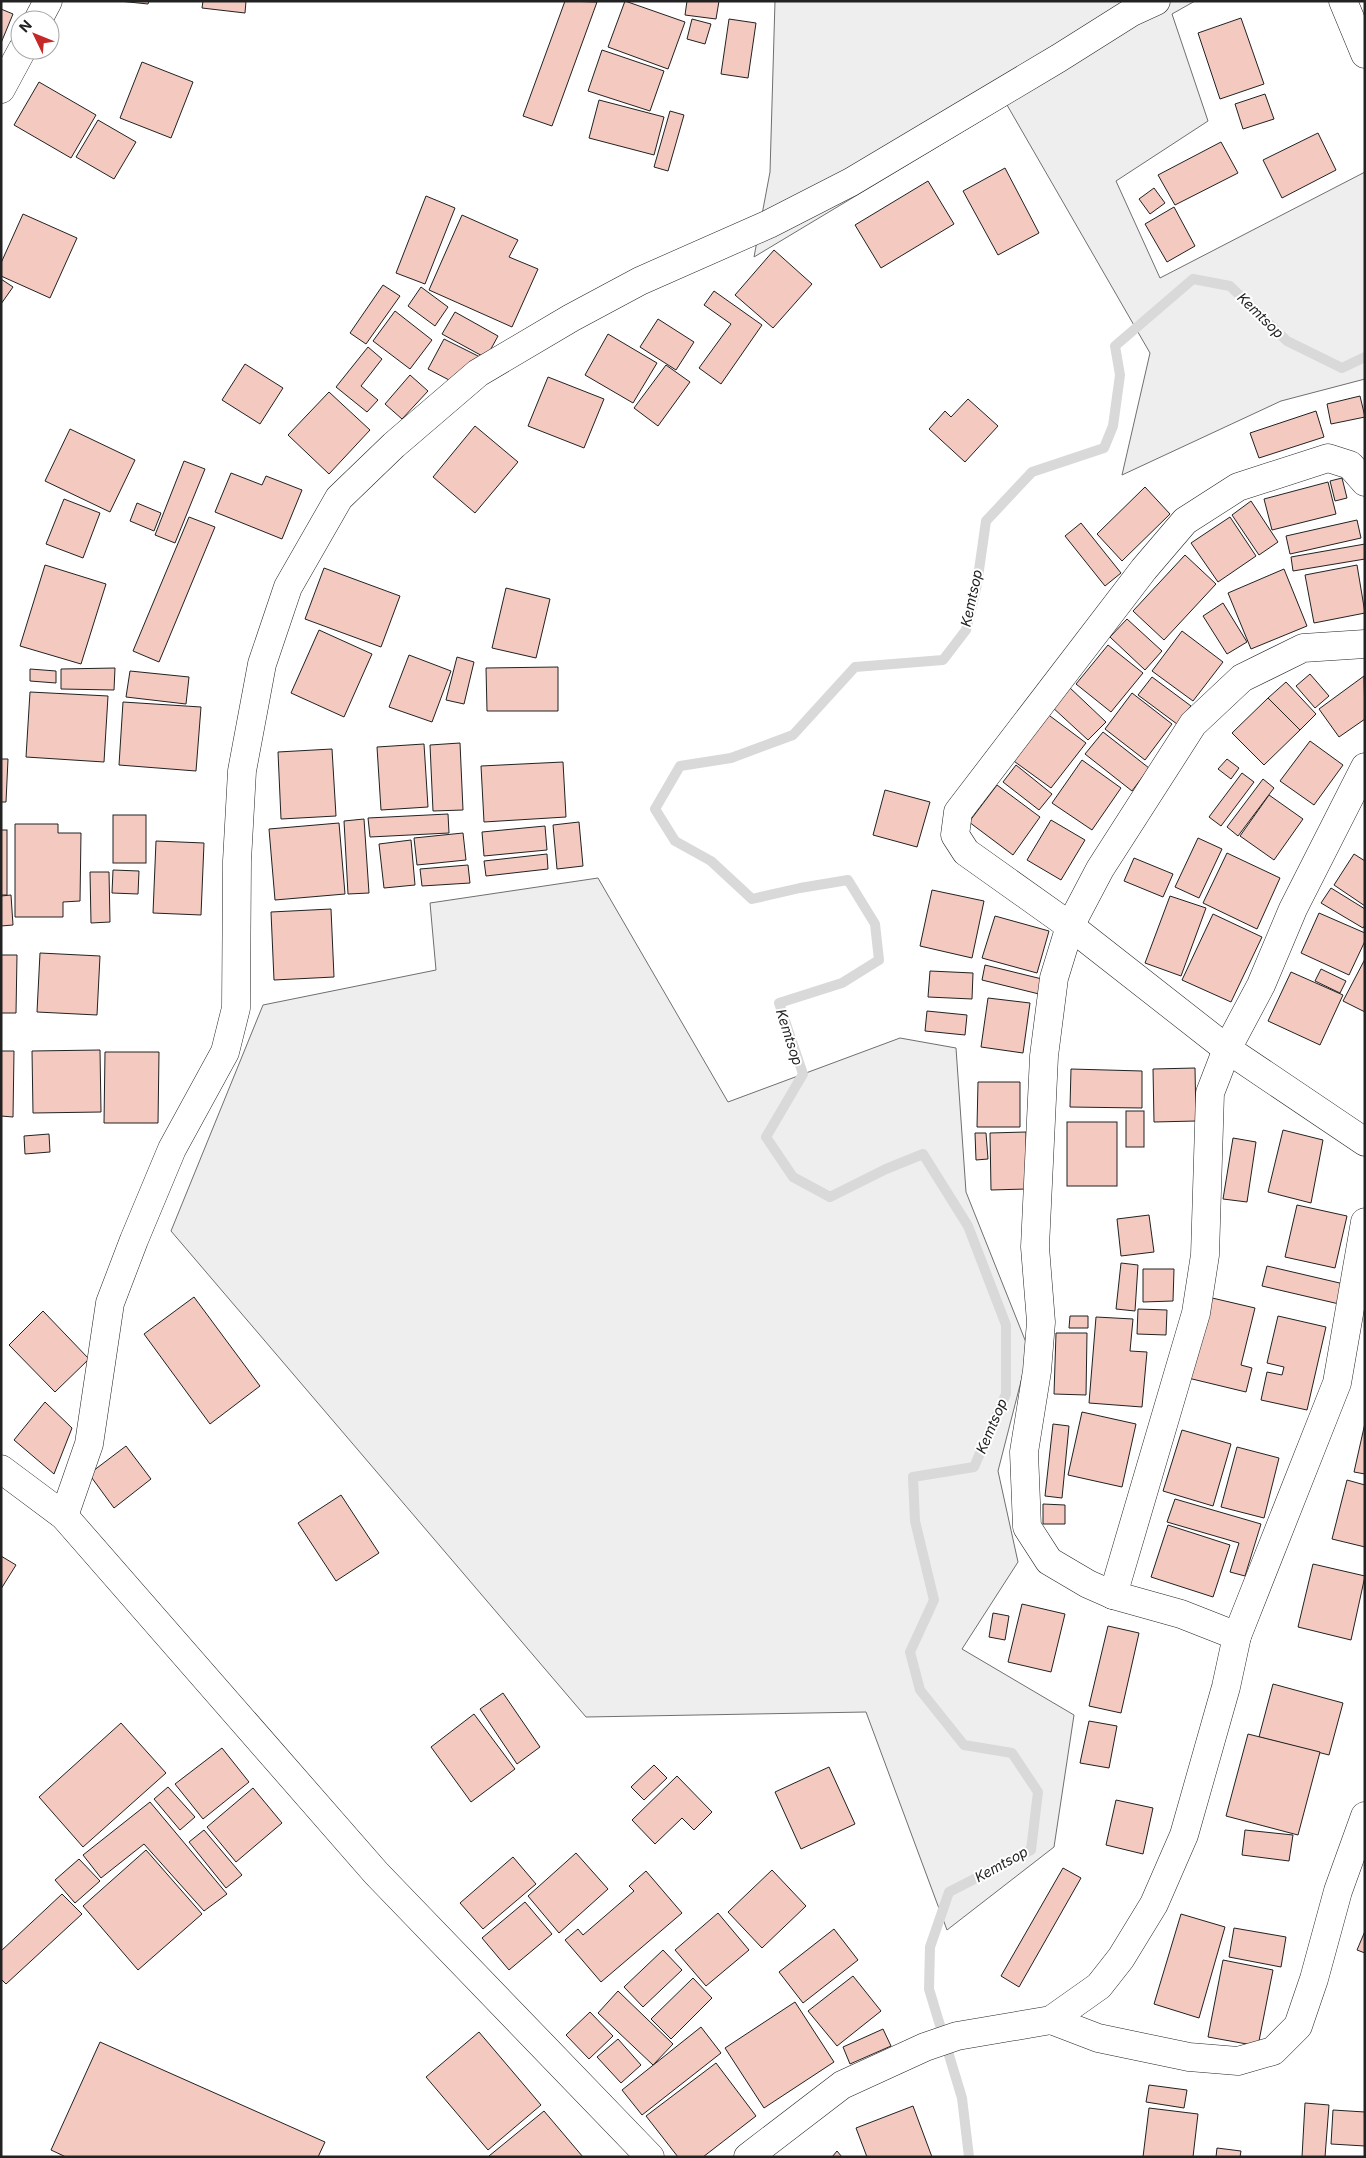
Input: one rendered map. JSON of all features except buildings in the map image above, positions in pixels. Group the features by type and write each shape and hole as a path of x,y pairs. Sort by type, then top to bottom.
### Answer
{"street":[{"path":"64,1516 89,1444 110,1303 172,1150 225,1052 236,1008 237,881 242,770 262,664 288,587 339,498 394,445 478,373 571,318 640,281 769,224 852,182 1132,12 1156,1"},
{"path":"1343,1 1365,54"},
{"path":"2,88 17,60"},
{"path":"1365,482 1350,465 1328,458 1238,487 1185,521 1144,569 958,812 955,835 966,852 1070,926 1227,1049 1365,1142"},
{"path":"1237,1636 1172,1611 1113,1595 1088,1584 1049,1561 1027,1527 1024,1497 1024,1452 1037,1372 1041,1322 1035,1247 1044,1056 1054,978 1070,926 1100,869 1193,724 1242,678 1303,648 1365,644"},
{"path":"1113,1595 1196,1313 1204,1255 1210,1093 1227,1049 1261,985 1297,901 1365,767"},
{"path":"748,2157 842,2085 925,2047 957,2036 1051,2020 1099,1986 1121,1958 1154,1904 1184,1835 1226,1687 1237,1636 1337,1382 1365,1222"},
{"path":"1,1469 64,1516 376,1873 650,2157"},
{"path":"1051,2020 1098,2038 1189,2057 1238,2061 1273,2051 1298,2026 1314,1979 1338,1891 1365,1816"}],"shaded area":[{"path":"775,1 1195,1 1172,14 1208,121 1116,181 1160,278 1365,172 1365,379 1281,401 1122,475 1150,353 1007,105 754,257 770,172"},
{"path":"598,878 728,1102 900,1038 956,1048 966,1192 1029,1350 998,1471 1018,1562 962,1649 1074,1715 1054,1847 947,1930 866,1712 586,1717 171,1231 263,1005 436,970 430,903"}],"waterway":[{"name":"Kemtsop","path":"969,2157 962,2098 929,1989 930,1947 949,1892 1031,1850 1038,1792 1012,1753 964,1745 920,1690 910,1652 934,1600 915,1521 913,1477 974,1467 1006,1394 1006,1325 968,1226 923,1154 886,1169 830,1197 793,1177 766,1137 803,1074 779,1003 842,983 879,960 875,924 848,880 752,899 711,861 675,841 655,809 680,766 731,758 793,735 855,667 943,660 966,630 977,584 986,521 1032,472 1104,448 1113,426 1120,375 1115,346 1193,279 1230,286 1287,341 1342,368 1365,357"}]}
